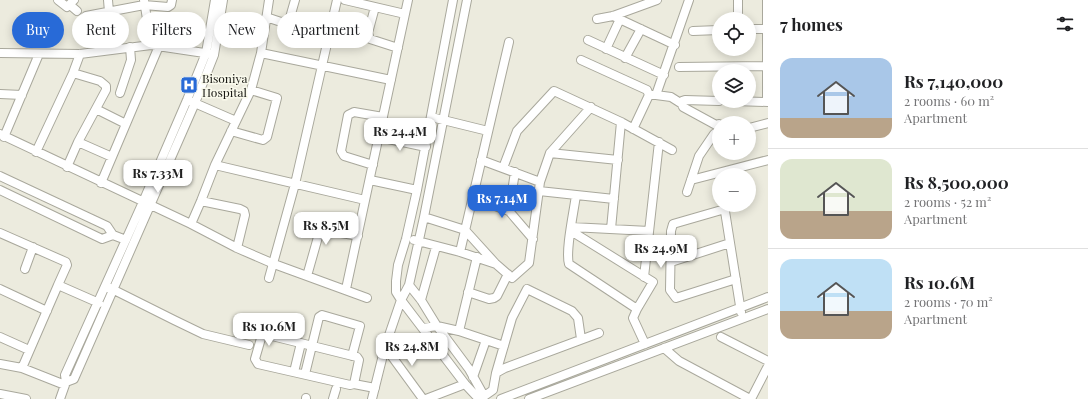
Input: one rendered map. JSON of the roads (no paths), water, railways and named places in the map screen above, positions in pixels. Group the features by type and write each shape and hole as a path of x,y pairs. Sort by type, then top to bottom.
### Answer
{"street":[{"path":"58,0 68,7 72,2 77,11"},
{"path":"108,0 109,12 144,3 168,7 172,0"},
{"path":"210,54 215,0"},
{"path":"60,399 66,384 65,375 99,303 109,288 191,102 210,54 223,0"},
{"path":"267,12 269,0"},
{"path":"269,18 281,22 289,21 295,0"},
{"path":"270,278 295,184 337,0"},
{"path":"345,0 405,14"},
{"path":"346,289 408,0"},
{"path":"453,0 426,147 406,239 398,264 396,292 465,384 481,398"},
{"path":"372,399 385,347 401,300 409,285 444,120 467,0"},
{"path":"597,19 617,18 657,0"},
{"path":"633,129 664,75 689,0"},
{"path":"738,0 738,12"},
{"path":"756,102 768,102 767,0"},
{"path":"375,7 368,33 370,39 398,48"},
{"path":"617,18 675,45"},
{"path":"606,49 617,18"},
{"path":"625,58 640,29"},
{"path":"756,29 768,29"},
{"path":"693,31 712,30"},
{"path":"588,40 664,75"},
{"path":"460,252 509,42"},
{"path":"0,53 80,54 137,46"},
{"path":"120,93 131,60 130,47"},
{"path":"101,183 159,48"},
{"path":"172,48 210,54"},
{"path":"191,224 215,165 251,90 262,48"},
{"path":"261,53 391,80"},
{"path":"39,54 22,95 2,136 191,224 236,248 274,264 346,289 367,298"},
{"path":"36,152 73,73 80,54"},
{"path":"581,60 647,90 653,95 671,97 682,104 683,107 712,121"},
{"path":"679,67 767,66"},
{"path":"67,167 78,142 106,90 106,86 100,81 73,73"},
{"path":"231,131 263,140 267,137 277,98 251,90"},
{"path":"503,168 517,131 554,90 621,122 672,150"},
{"path":"0,94 22,95"},
{"path":"682,104 685,100 712,101"},
{"path":"191,102 236,121"},
{"path":"424,217 465,230 496,264 512,278 529,263 540,182 550,153 591,107"},
{"path":"96,109 126,124"},
{"path":"373,165 344,156 340,151 348,115 354,112 383,117"},
{"path":"431,117 488,131"},
{"path":"611,229 621,122"},
{"path":"756,126 768,123"},
{"path":"379,137 426,147"},
{"path":"687,192 699,156 712,141"},
{"path":"78,142 112,157"},
{"path":"644,277 659,142"},
{"path":"550,153 618,160"},
{"path":"482,160 540,182"},
{"path":"691,180 768,160"},
{"path":"215,165 365,200"},
{"path":"508,211 515,172"},
{"path":"0,176 107,226 113,235 126,240"},
{"path":"370,180 417,190"},
{"path":"19,200 25,187"},
{"path":"0,190 102,239 113,235"},
{"path":"539,191 614,198"},
{"path":"576,195 567,259 569,264 637,309"},
{"path":"473,198 508,211 533,239"},
{"path":"201,201 244,211 236,248"},
{"path":"66,384 74,379 126,240 147,204"},
{"path":"712,211 674,224 671,231 670,290 676,298 736,279"},
{"path":"725,212 742,318"},
{"path":"571,229 611,229 649,232"},
{"path":"571,229 653,282 633,318 645,344"},
{"path":"307,276 318,236 322,233 328,232 358,236"},
{"path":"0,233 66,262 67,265 22,368"},
{"path":"406,239 460,252 496,264"},
{"path":"671,262 730,243"},
{"path":"25,269 33,247"},
{"path":"421,300 436,247"},
{"path":"459,330 477,257"},
{"path":"468,292 494,298 497,296 508,274"},
{"path":"409,285 421,300 437,326 473,377 481,398"},
{"path":"58,286 99,303"},
{"path":"109,288 203,334 249,345"},
{"path":"0,289 47,310"},
{"path":"481,398 492,390 512,318 526,290 572,311 578,318 581,339"},
{"path":"500,399 768,297"},
{"path":"529,399 768,308"},
{"path":"304,374 319,317 324,315 360,326 352,356"},
{"path":"423,328 437,326 459,330 504,346"},
{"path":"496,373 505,368 599,333"},
{"path":"354,384 359,360 357,357 263,334 255,359 258,364 350,385 354,384 374,388"},
{"path":"0,337 30,350"},
{"path":"721,337 768,362"},
{"path":"473,377 486,340"},
{"path":"294,372 301,343"},
{"path":"385,347 424,399 465,384"},
{"path":"664,348 679,360 750,399 768,366"},
{"path":"0,364 22,368 66,384"},
{"path":"334,399 336,389"},
{"path":"0,394 26,399"}],"place":[{"name":"Bisoniya Hospital","path":"189,85"}]}
